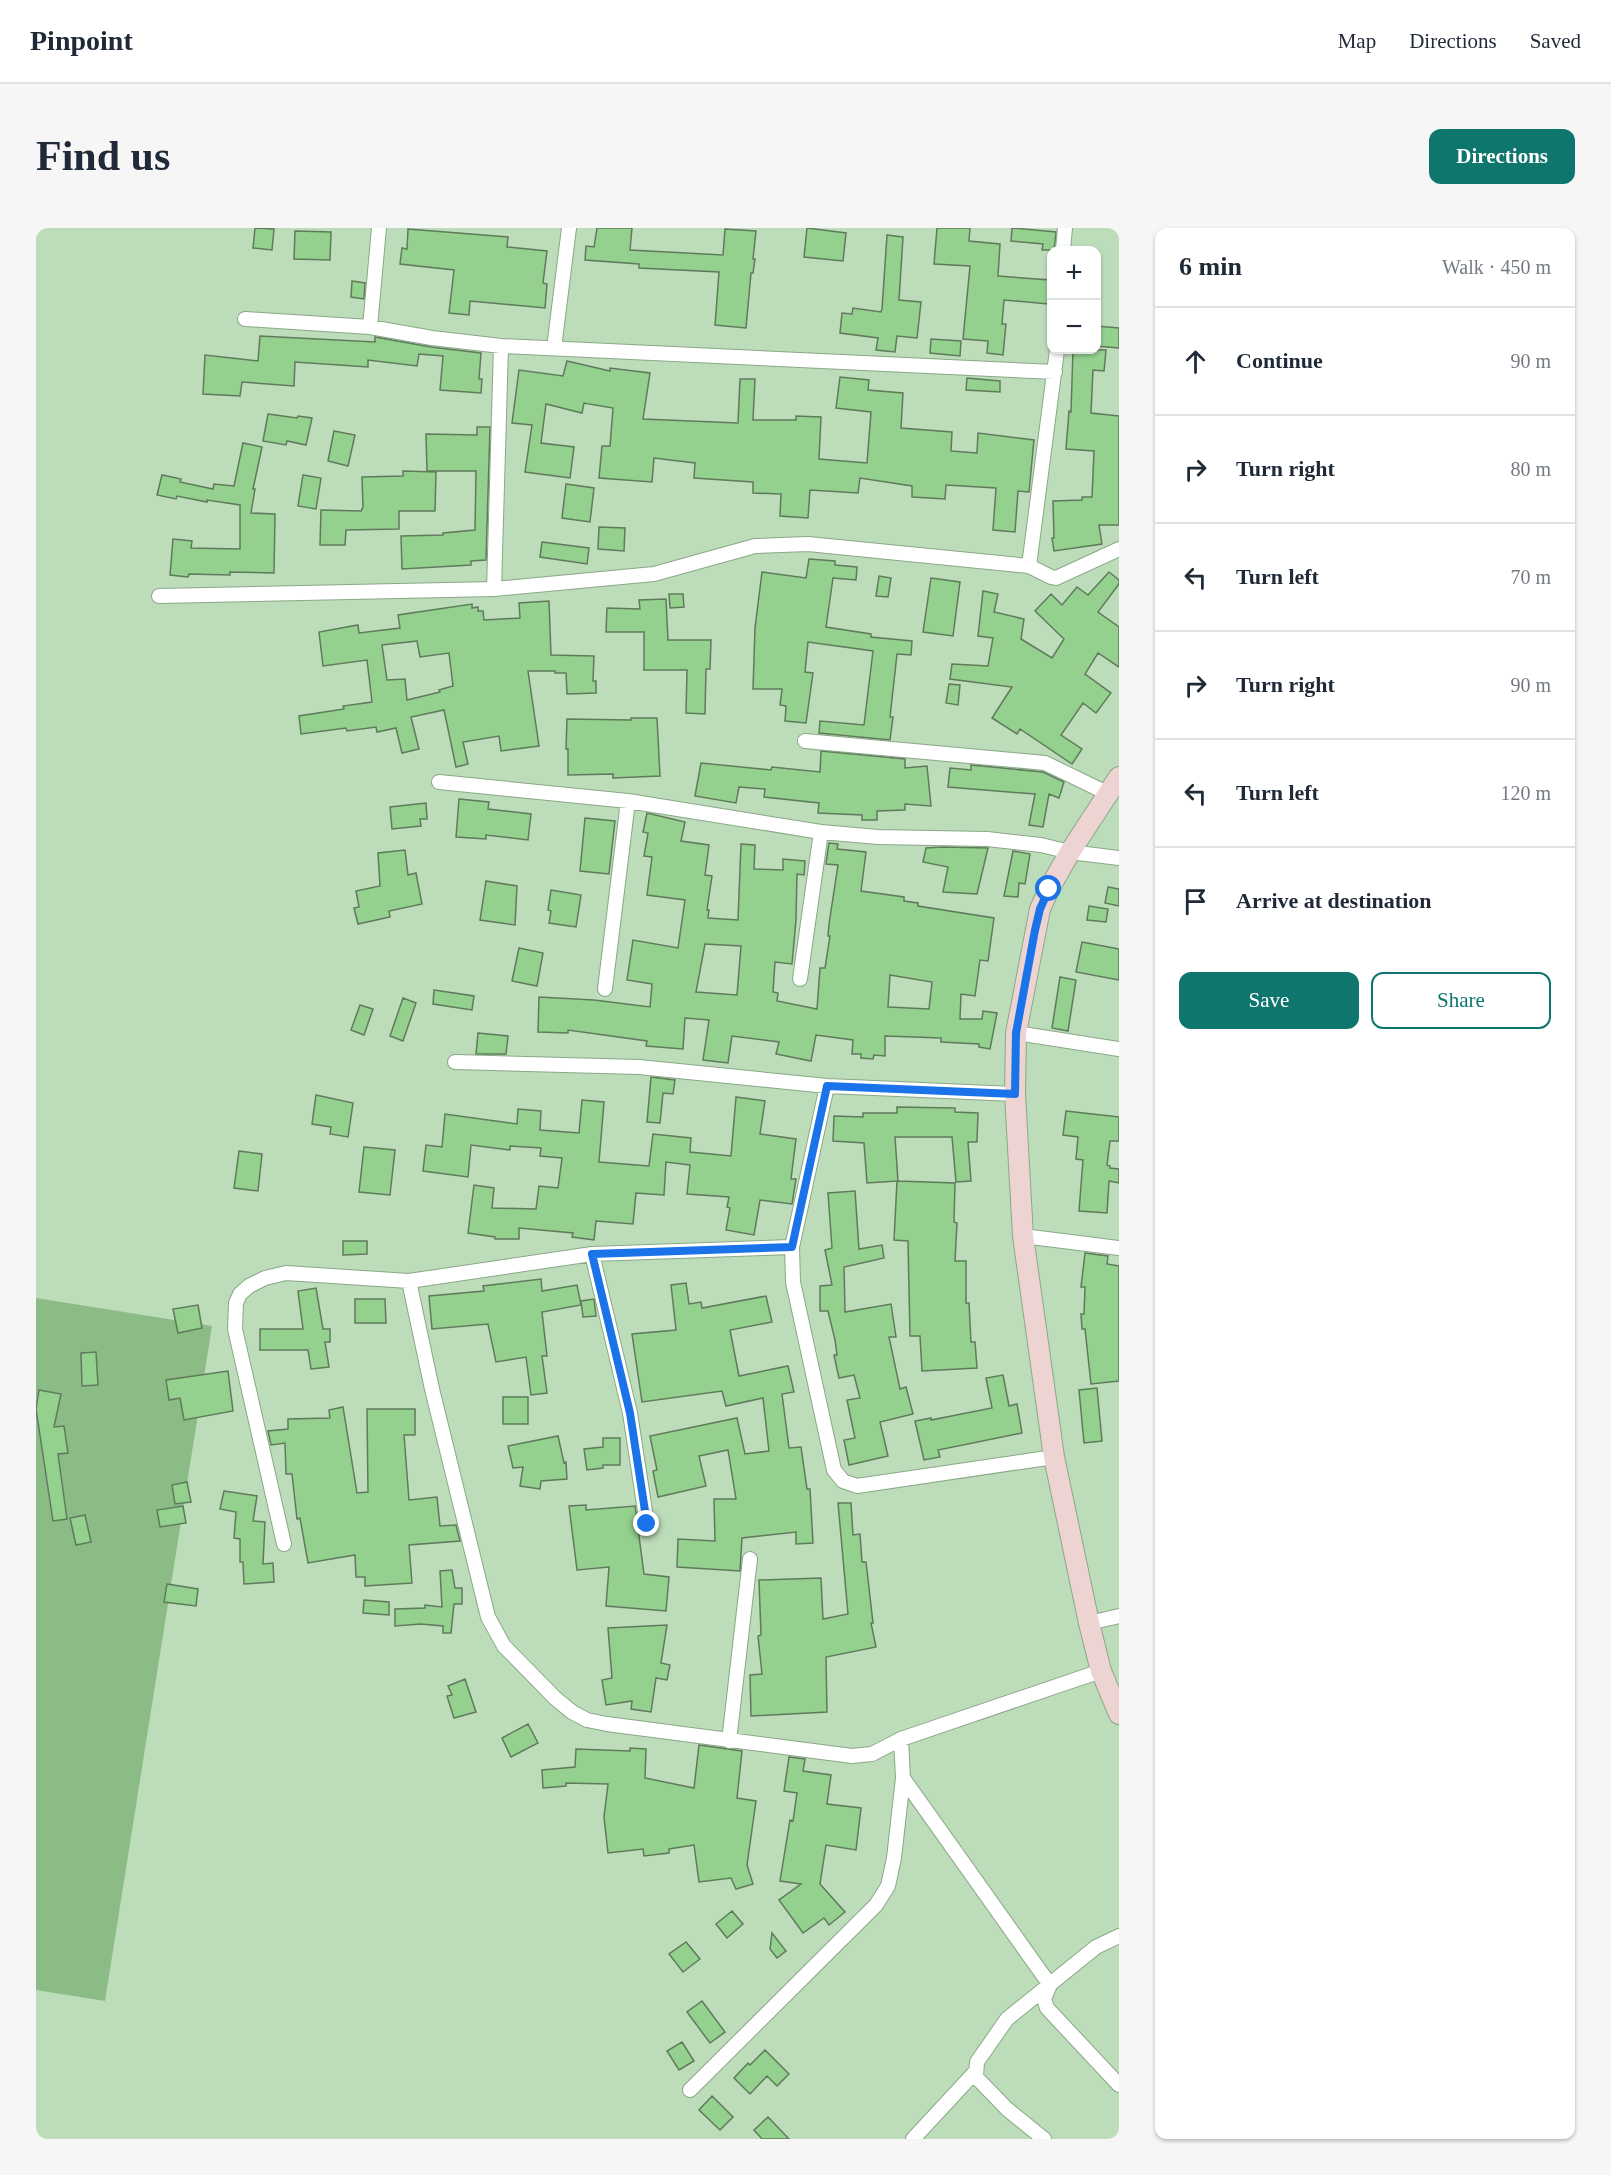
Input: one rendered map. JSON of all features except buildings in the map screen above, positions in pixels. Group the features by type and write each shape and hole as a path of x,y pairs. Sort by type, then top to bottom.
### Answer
{"street":[{"path":"370,327 379,228"},
{"path":"554,348 569,228"},
{"path":"1063,246 1065,228"},
{"path":"244,318 370,327 432,338 501,346 1055,372"},
{"path":"494,589 501,346"},
{"path":"1029,566 1057,354"},
{"path":"159,596 494,589 654,574 755,546 808,544 1029,566 1056,578 1119,549"},
{"path":"805,741 1045,763 1114,785 1070,852 1040,909 1016,1033 1015,1094 1023,1236 1054,1457 1101,1671 1119,1714"},
{"path":"439,782 628,801 821,832 878,837 987,839 1119,858"},
{"path":"605,989 628,801"},
{"path":"800,980 821,832"},
{"path":"1016,1033 1119,1049"},
{"path":"454,1062 639,1067 827,1086 1015,1094"},
{"path":"827,1086 792,1247 793,1282 834,1470 843,1481 857,1486 1054,1457"},
{"path":"1023,1236 1119,1248"},
{"path":"284,1544 235,1329 236,1303 240,1294 249,1286 265,1278 286,1273 409,1281 592,1254 792,1247"},
{"path":"592,1254 630,1413 647,1524"},
{"path":"409,1281 432,1389 488,1617 504,1646 572,1712 587,1720 852,1756 872,1754 901,1739 1101,1671"},
{"path":"729,1741 750,1558"},
{"path":"1089,1623 1119,1616"},
{"path":"690,2090 876,1905 888,1886 894,1858 903,1778 901,1739"},
{"path":"903,1778 1050,1985"},
{"path":"1044,2139 1007,2109 976,2077 977,2062 1007,2019 1096,1947 1119,1936"},
{"path":"1050,1985 1044,1999 1047,2008 1119,2085"},
{"path":"913,2139 976,2071"}],"green space":[{"path":"36,1298 212,1326 105,2001 36,1990"}],"route":[{"path":"647,1524 630,1413 592,1254 792,1247 827,1086 1015,1094 1016,1033 1035,930 1040,909 1049,889"}]}
